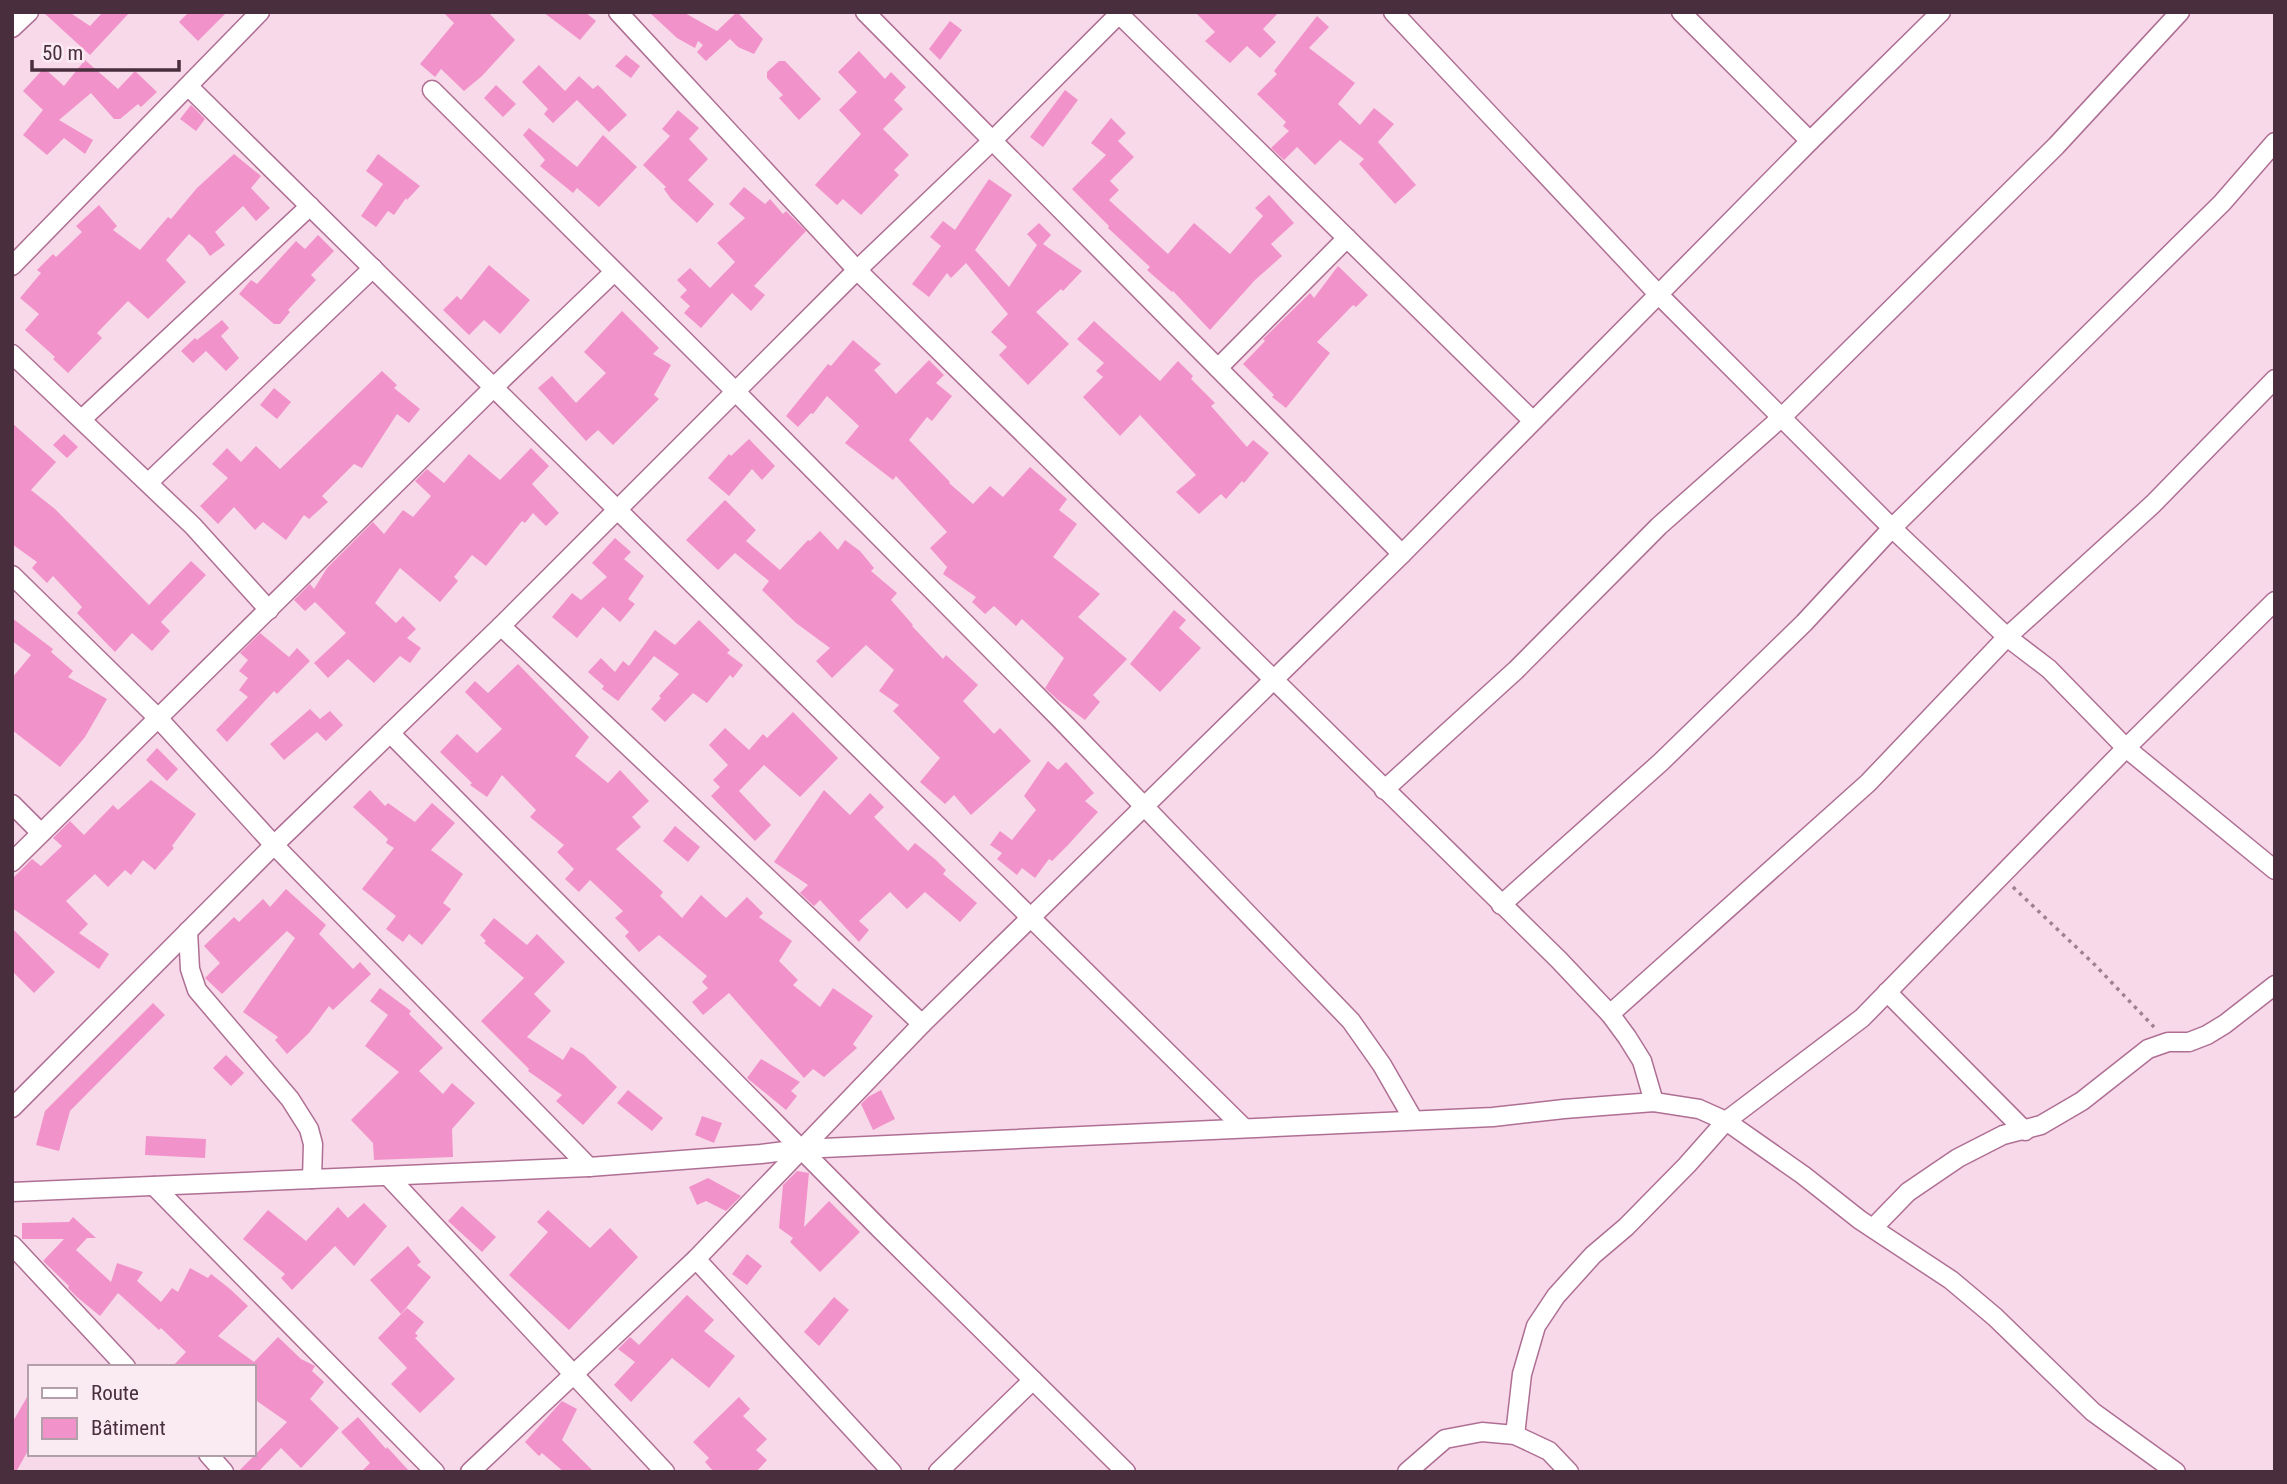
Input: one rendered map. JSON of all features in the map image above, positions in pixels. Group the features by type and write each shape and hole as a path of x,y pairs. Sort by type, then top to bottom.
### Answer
{"street":[{"path":"12,28 29,12"},
{"path":"12,266 260,12"},
{"path":"618,12 857,270 1610,1014 1642,1061 1654,1102"},
{"path":"865,12 1402,554"},
{"path":"1393,12 1658,295 1892,528 2007,637 2049,670 2126,748 2275,870"},
{"path":"1681,12 1810,141"},
{"path":"470,1472 696,1259 922,1024 1402,554 1532,420 1941,12"},
{"path":"1384,790 1516,670 1659,526 1782,417 2056,146 2180,12"},
{"path":"12,1108 274,845 501,626 1119,13 1532,420"},
{"path":"188,86 1244,1128"},
{"path":"432,90 735,391 1145,806 1351,1020 1382,1065 1413,1119"},
{"path":"1501,905 1661,762 1804,623 1892,528 2222,203 2275,142"},
{"path":"82,419 310,206"},
{"path":"1219,368 1347,238"},
{"path":"149,482 373,268"},
{"path":"12,862 614,272"},
{"path":"12,354 149,482 269,610"},
{"path":"1610,1014 1868,783 2007,637 2153,504 2275,379"},
{"path":"12,575 158,718 274,845 589,1167"},
{"path":"1515,1435 1522,1374 1536,1326 1556,1296 1593,1255 1626,1227 1726,1121 1862,1018 2126,748 2275,601"},
{"path":"501,626 922,1024"},
{"path":"390,733 801,1149 1126,1472"},
{"path":"12,804 41,833"},
{"path":"188,931 190,969 197,990 290,1099 309,1129 313,1144 312,1179"},
{"path":"1873,1228 1908,1192 1958,1158 2003,1135 2041,1125 2082,1101 2148,1049 2168,1042 2189,1042 2207,1035 2275,985"},
{"path":"1887,992 2025,1131"},
{"path":"12,1192 589,1167 801,1149 1493,1117 1564,1108 1654,1102 1699,1109 1726,1121 1873,1228 1951,1280 1995,1317 2092,1412 2171,1470"},
{"path":"388,1176 664,1472"},
{"path":"154,1186 435,1472"},
{"path":"12,1245 124,1365"},
{"path":"696,1259 892,1472"},
{"path":"938,1472 1033,1380"},
{"path":"1407,1472 1445,1439 1482,1432 1515,1435 1549,1451 1569,1472"},
{"path":"210,1456 224,1472"}],"path":[{"path":"2001,876 2095,965 2168,1042"}],"building":[{"path":"43,12 69,12 90,26 103,12 130,12 90,55"},
{"path":"189,12 227,12 198,41 179,22"},
{"path":"443,12 488,12 515,40 482,76 464,91 441,69 435,77 420,64 454,23"},
{"path":"543,12 585,12 596,21 580,40"},
{"path":"649,12 683,12 717,31 737,12 763,39 754,54 738,47 730,39 706,61 697,52 703,45 698,41 695,48 677,38"},
{"path":"1195,12 1279,12 1263,29 1276,42 1260,58 1247,46 1230,63 1205,41 1215,32"},
{"path":"1317,16 1329,27 1309,48 1355,83 1338,104 1360,125 1374,108 1394,124 1378,142 1416,185 1395,204 1359,164 1364,159 1340,140 1315,165 1297,147 1284,160 1271,148 1289,131 1283,126 1286,122 1257,94 1277,74 1274,71"},
{"path":"950,21 962,30 940,60 929,49"},
{"path":"859,51 885,79 891,72 906,87 894,100 903,109 883,129 909,155 894,170 899,175 861,215 843,199 837,205 815,185 861,134 839,110 857,92 838,72"},
{"path":"626,55 640,66 631,78 615,66"},
{"path":"85,60 118,89 135,71 157,92 141,107 138,104 120,119 114,119 91,93 59,120 93,140 85,154 64,138 47,155 23,135 43,110 23,91 44,68 64,86"},
{"path":"779,61 785,61 821,99 799,120 779,98 783,95 767,78 767,72"},
{"path":"539,65 565,91 579,76 593,89 598,85 627,115 609,132 577,100 553,123 544,114 548,109 522,82"},
{"path":"496,85 516,104 503,117 484,98"},
{"path":"1065,90 1078,100 1043,147 1030,137"},
{"path":"191,105 205,119 196,131 180,119"},
{"path":"678,110 699,128 689,139 708,159 688,180 714,204 697,223 671,199 664,189 666,187 643,165 670,136 662,129"},
{"path":"1111,118 1126,133 1118,141 1134,157 1110,181 1119,190 1109,200 1168,254 1194,223 1230,254 1263,216 1255,208 1269,195 1294,223 1271,244 1282,256 1255,280 1210,330 1173,291 1147,270 1150,267 1108,228 1072,189 1106,155 1091,143"},
{"path":"529,128 577,167 603,135 637,167 599,207 577,188 573,193 540,166 545,160 523,135"},
{"path":"234,154 261,176 251,188 270,208 256,221 243,206 215,232 225,245 210,256 189,234 166,260 186,282 148,319 128,301 97,333 102,338 68,373 53,359 55,357 25,330 39,314 20,298 41,273 37,270 53,254 56,257 82,232 76,226 99,205 117,226 113,230 140,250 168,217 171,219 197,188"},
{"path":"378,154 420,186 407,200 406,198 394,215 388,211 376,227 361,216 383,184 366,171"},
{"path":"989,179 1012,195 975,250 1009,287 1037,245 1027,234 1039,223 1051,235 1043,244 1082,271 1063,291 1061,289 1036,312 1069,344 1028,385 999,355 1007,347 991,332 1008,314 966,263 951,278 947,273 929,297 912,284 941,246 930,237 943,221 955,230"},
{"path":"744,187 765,204 770,199 783,214 786,211 806,231 754,286 765,295 751,311 732,293 701,328 684,313 690,306 680,297 687,290 677,280 690,268 710,288 735,262 717,243 745,218 729,204"},
{"path":"318,235 334,251 311,275 316,280 288,310 290,312 280,324 274,324 239,294 251,280 257,284 296,241 305,249"},
{"path":"489,265 530,300 500,334 484,320 469,335 443,310 457,296 461,300"},
{"path":"1338,266 1368,295 1356,307 1353,305 1317,342 1330,353 1286,408 1272,397 1274,395 1243,364 1265,341 1263,339 1310,293 1314,298"},
{"path":"622,311 659,348 653,354 671,365 654,395 659,399 613,445 598,430 586,441 538,388 552,376 576,403 606,373 584,352"},
{"path":"222,320 229,328 221,336 239,358 226,371 206,351 193,363 181,351"},
{"path":"1094,321 1160,381 1178,361 1193,376 1191,379 1215,403 1211,406 1247,447 1253,440 1269,453 1244,483 1242,481 1226,499 1221,494 1199,514 1176,492 1196,475 1140,415 1120,436 1083,397 1103,377 1096,371 1104,363 1077,339"},
{"path":"853,340 881,364 874,370 896,394 929,360 944,375 936,383 952,396 932,421 927,417 909,440 949,483 973,504 990,486 1003,497 1030,467 1067,499 1059,510 1077,524 1053,557 1100,594 1078,617 1127,659 1093,695 1100,702 1085,720 1045,688 1064,658 1022,619 1016,626 994,606 985,614 972,602 976,597 943,574 947,567 930,548 947,532 896,476 893,480 845,443 859,426 827,396 798,427 786,416 828,364 831,366"},
{"path":"382,371 397,385 394,388 420,409 409,423 397,414 362,468 354,464 322,496 328,502 309,519 304,515 286,540 263,522 255,530 234,507 218,524 200,506 228,478 212,464 227,448 241,462 256,446 280,469"},
{"path":"274,388 291,402 277,419 260,405"},
{"path":"12,423 56,462 31,490 55,509 149,605 191,561 206,575 161,622 170,631 152,651 132,633 115,652 77,613 82,607 53,576 47,583 32,568 37,562 12,544"},
{"path":"64,434 78,447 67,458 53,445"},
{"path":"749,439 775,466 762,480 752,469 729,496 708,478 729,454 731,456"},
{"path":"531,448 549,466 532,484 559,513 546,526 533,513 525,523 522,521 486,566 472,555 454,577 458,581 440,602 400,568 375,603 396,623 403,616 416,629 407,638 421,648 410,663 400,656 374,683 348,659 328,678 314,663 346,633 315,602 305,611 294,600 310,584 314,589 327,568 373,522 384,534 403,510 413,517 431,496 415,481 427,469 444,483 469,454 500,480"},
{"path":"725,500 756,530 746,541 780,570 820,531 838,550 845,540 860,551 874,568 871,571 897,593 891,600 912,626 943,659 946,655 978,685 963,701 994,734 1000,728 1031,761 971,815 954,795 945,804 920,782 940,758 893,711 899,705 879,691 894,670 866,645 832,678 816,661 830,648 796,623 762,590 769,581 735,553 718,570 686,540"},
{"path":"615,538 631,552 624,559 644,576 628,599 635,604 620,622 603,607 577,638 552,617 572,593 581,600 607,577 592,563"},
{"path":"1174,610 1186,620 1179,628 1201,648 1160,692 1130,664"},
{"path":"12,618 53,649 51,652 73,671 68,677 107,699 85,737 60,767 12,730 12,678 31,655 12,641"},
{"path":"699,620 730,650 727,653 743,665 733,678 730,675 707,703 693,693 665,722 651,709 679,674 654,656 618,701 602,689 604,686 588,672 601,658 615,672 623,661 629,666 655,630 675,645"},
{"path":"260,633 289,657 297,648 310,661 277,694 274,691 227,742 216,730 248,697 239,690 248,678 239,671 248,660 240,653"},
{"path":"518,664 589,737 575,756 608,783 620,770 649,801 632,817 641,827 616,849 663,892 660,896 682,918 701,895 726,918 747,897 763,913 759,917 792,941 779,961 798,980 793,985 820,1007 833,988 873,1016 853,1044 857,1048 824,1077 813,1069 804,1078 729,993 703,1015 692,1002 708,988 702,982 707,976 659,935 639,952 625,936 629,932 615,918 623,911 590,880 579,892 565,879 574,869 557,852 564,845 530,817 536,810 502,775 487,797 470,785 472,783 440,752 457,734 477,753 502,729 465,692 475,681 488,693"},
{"path":"310,709 320,719 330,711 343,725 326,741 317,732 284,760 270,744"},
{"path":"793,712 838,758 800,797 764,765 739,791 771,825 755,841 711,796 720,787 713,780 728,765 709,745 725,728 749,750 763,734 767,738"},
{"path":"157,748 178,769 167,781 146,760"},
{"path":"1048,761 1058,770 1066,762 1094,793 1085,801 1098,812 1052,861 1049,859 1035,878 1022,868 1017,875 997,859 1002,853 990,845 1000,831 1012,840 1036,810 1024,796"},
{"path":"151,780 196,814 172,846 174,848 155,870 143,860 131,875 125,870 108,887 95,874 66,901 88,924 79,933 109,954 99,969 12,908 12,879 32,859 41,866 62,846 53,838 70,821 84,835 113,805 118,810"},
{"path":"370,790 385,806 388,803 415,822 432,803 455,823 431,850 463,874 443,903 451,909 422,945 409,934 403,942 386,929 396,916 362,889 394,848 386,843 388,839 353,807"},
{"path":"824,790 850,815 870,793 884,807 874,817 908,851 915,843 936,860 946,870 943,874 977,903 960,922 925,892 907,909 890,892 859,921 869,930 859,942 820,900 814,906 800,893 808,885 774,862"},
{"path":"675,826 700,847 688,862 663,841"},
{"path":"286,889 326,925 319,934 353,969 360,962 371,974 333,1010 329,1006 309,1033 287,1054 275,1040 278,1037 243,1012 295,938 287,931 222,994 205,978 220,963 204,946 234,917 239,922 263,899 270,907"},
{"path":"494,918 527,945 537,934 565,962 534,994 551,1011 527,1037 563,1060 571,1047 584,1055 617,1087 583,1125 556,1101 562,1095 528,1071 481,1021 524,978 484,943 486,941 480,935"},
{"path":"12,928 55,972 34,993 12,971"},
{"path":"380,988 411,1011 409,1014 443,1048 419,1071 443,1094 452,1083 475,1103 452,1129 453,1157 374,1160 373,1143 351,1120 399,1072 365,1046 388,1015 370,1001"},
{"path":"153,1003 165,1015 70,1111 59,1151 36,1145 45,1111"},
{"path":"226,1055 244,1073 231,1086 213,1068"},
{"path":"761,1059 800,1082 791,1091 797,1096 786,1110 747,1078"},
{"path":"628,1090 663,1118 652,1131 617,1103"},
{"path":"881,1090 895,1119 873,1130 861,1104"},
{"path":"702,1116 722,1123 714,1143 695,1135"},
{"path":"146,1136 206,1139 205,1158 145,1155"},
{"path":"797,1171 809,1173 804,1227 829,1201 860,1232 820,1272 790,1242 793,1238 779,1228 783,1185"},
{"path":"708,1178 741,1196 726,1211 706,1201 697,1205 689,1187"},
{"path":"364,1203 387,1226 354,1266 335,1246 292,1290 281,1278 285,1274 243,1239 268,1210 306,1241 338,1207 348,1218"},
{"path":"462,1206 496,1237 482,1252 448,1221"},
{"path":"548,1210 590,1248 610,1228 638,1257 569,1330 509,1275 548,1232 537,1222"},
{"path":"73,1217 96,1238 87,1238 76,1250 111,1282 117,1263 143,1272 137,1281 161,1302 172,1288 178,1292 190,1268 208,1278 211,1274 248,1306 218,1336 254,1362 278,1337 301,1359 315,1366 312,1371 324,1382 310,1399 339,1428 301,1468 281,1448 258,1472 238,1472 287,1422 256,1400 256,1365 174,1365 186,1352 118,1293 100,1316 77,1297 43,1261 64,1239 22,1239 22,1223 69,1222"},
{"path":"408,1246 421,1262 417,1265 431,1277 401,1314 370,1280"},
{"path":"747,1254 762,1266 747,1285 732,1274"},
{"path":"687,1295 714,1320 704,1331 735,1356 709,1388 672,1358 631,1402 614,1385 635,1362 618,1349 630,1337 639,1345"},
{"path":"834,1297 849,1310 819,1346 804,1332"},
{"path":"407,1308 424,1322 415,1333 418,1336 415,1338 455,1379 420,1413 391,1384 407,1368 378,1338"},
{"path":"28,1395 28,1451 16,1472 12,1472 12,1423"},
{"path":"739,1397 750,1409 743,1416 767,1439 756,1450 767,1460 756,1472 714,1472 705,1462 709,1458 693,1442"},
{"path":"562,1401 577,1409 562,1440 594,1472 564,1472 542,1453 539,1456 525,1442"},
{"path":"358,1417 410,1472 361,1472 370,1463 341,1432"}]}
